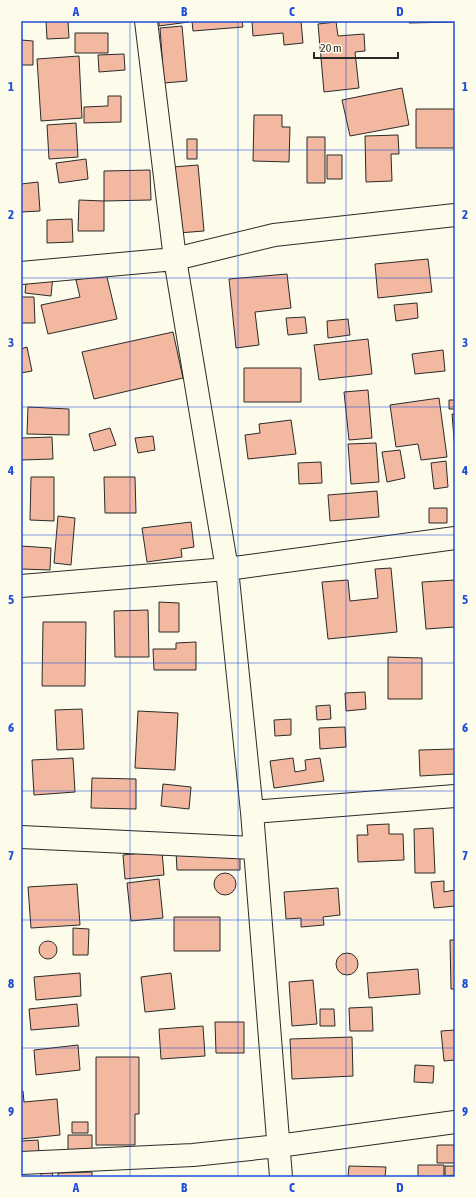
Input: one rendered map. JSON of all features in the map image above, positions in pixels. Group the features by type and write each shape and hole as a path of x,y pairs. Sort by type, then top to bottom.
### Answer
{"street":[{"path":"146,21 175,259 227,568 252,812 281,1177"},
{"path":"21,273 175,259 274,235 455,215"},
{"path":"21,586 227,568 455,538"},
{"path":"252,812 455,796"},
{"path":"21,837 254,848"},
{"path":"21,1163 193,1155 278,1146 455,1122"}],"building":[{"path":"46,21 68,21 69,38 47,39"},
{"path":"159,21 188,21 189,22 159,26"},
{"path":"192,21 242,21 243,27 193,31"},
{"path":"252,21 301,21 303,43 284,45 283,33 253,36"},
{"path":"409,21 455,21 455,22 409,23"},
{"path":"336,22 338,36 364,34 365,51 355,52 359,88 324,92 318,24"},
{"path":"182,26 187,81 164,83 160,28"},
{"path":"75,33 108,33 108,53 75,53"},
{"path":"21,40 33,41 33,65 21,65"},
{"path":"124,54 125,70 99,72 98,55"},
{"path":"79,56 82,118 41,121 37,59"},
{"path":"402,88 409,125 350,136 342,100"},
{"path":"108,96 121,96 121,122 84,123 84,107 108,106"},
{"path":"416,109 455,109 455,148 416,148"},
{"path":"254,115 282,115 282,127 290,127 289,162 253,161"},
{"path":"76,123 78,157 49,159 47,125"},
{"path":"398,135 399,154 391,154 392,181 366,182 365,136"},
{"path":"307,137 325,137 325,183 307,183"},
{"path":"187,139 197,139 197,159 187,159"},
{"path":"327,155 342,155 342,179 327,179"},
{"path":"86,159 88,179 59,183 56,163"},
{"path":"198,165 204,231 178,233 173,167"},
{"path":"150,170 151,200 104,201 104,171"},
{"path":"38,182 40,211 21,212 21,184"},
{"path":"79,200 104,201 104,231 78,231"},
{"path":"72,219 73,242 47,243 47,220"},
{"path":"428,259 432,292 378,298 375,264"},
{"path":"27,273 53,276 51,296 25,293"},
{"path":"106,273 117,319 48,334 41,305 80,297 76,280"},
{"path":"287,274 291,308 255,312 259,345 236,348 229,279"},
{"path":"21,297 34,297 35,323 21,323"},
{"path":"417,303 418,318 396,321 394,305"},
{"path":"305,317 307,333 288,335 286,318"},
{"path":"348,319 350,335 328,338 327,321"},
{"path":"173,332 183,378 94,399 82,352"},
{"path":"368,339 372,374 319,380 314,345"},
{"path":"27,347 32,371 21,373 21,349"},
{"path":"443,350 445,371 415,374 412,354"},
{"path":"244,368 301,368 301,402 244,402"},
{"path":"368,390 372,438 349,440 344,392"},
{"path":"439,398 447,457 421,460 418,444 396,447 390,405"},
{"path":"449,400 455,400 455,409 449,409"},
{"path":"28,407 69,409 69,435 27,434"},
{"path":"452,414 455,414 455,451"},
{"path":"291,420 296,454 248,459 245,435 260,433 259,424"},
{"path":"110,428 116,445 94,451 89,434"},
{"path":"153,436 155,450 138,453 135,438"},
{"path":"52,437 53,459 21,460 21,438"},
{"path":"376,443 379,482 351,484 348,444"},
{"path":"400,450 405,478 387,482 382,452"},
{"path":"446,461 448,487 434,489 431,463"},
{"path":"321,462 322,483 299,484 298,463"},
{"path":"31,477 54,477 54,521 30,520"},
{"path":"104,477 135,477 136,513 105,513"},
{"path":"377,491 379,517 330,521 328,495"},
{"path":"429,508 447,508 447,523 429,523"},
{"path":"58,516 75,518 71,565 54,563"},
{"path":"191,522 194,547 181,549 182,557 147,562 142,528"},
{"path":"21,546 51,548 50,570 21,569"},
{"path":"391,568 397,632 328,639 322,582 348,580 350,601 378,598 375,569"},
{"path":"455,580 455,627 426,629 422,582"},
{"path":"159,602 179,603 179,632 159,632"},
{"path":"148,610 149,657 115,657 114,611"},
{"path":"43,622 86,622 85,686 42,686"},
{"path":"196,642 196,670 154,670 153,649 176,649 176,643"},
{"path":"388,657 422,658 422,699 388,699"},
{"path":"365,692 366,709 346,711 345,693"},
{"path":"330,705 331,719 317,720 316,706"},
{"path":"82,709 84,749 57,750 55,710"},
{"path":"138,711 178,713 175,770 135,768"},
{"path":"291,719 291,735 275,736 274,720"},
{"path":"345,727 346,747 320,749 319,728"},
{"path":"455,749 455,774 420,776 419,750"},
{"path":"73,758 75,792 34,795 32,760"},
{"path":"293,758 295,772 306,770 305,760 320,758 324,781 274,788 270,761"},
{"path":"92,778 136,779 136,809 91,808"},
{"path":"163,784 191,787 189,809 161,806"},
{"path":"389,824 389,834 403,834 404,860 358,862 357,835 368,835 367,825"},
{"path":"433,828 435,873 415,873 414,829"},
{"path":"162,851 164,875 125,879 123,855"},
{"path":"176,851 240,851 240,870 177,870"},
{"path":"225,873 229,874 235,880 235,888 229,894 225,895 221,894 215,888 214,884 215,880 221,874"},
{"path":"159,879 163,918 131,921 127,883"},
{"path":"444,881 444,892 455,890 455,906 434,908 431,882"},
{"path":"77,884 80,925 31,928 28,887"},
{"path":"338,888 340,915 323,917 324,925 301,927 301,918 286,919 284,892"},
{"path":"174,917 220,917 220,951 174,951"},
{"path":"73,928 89,929 88,955 73,955"},
{"path":"450,940 455,940 455,989 451,989"},
{"path":"48,941 54,944 57,950 54,956 48,959 42,956 39,950 42,944"},
{"path":"347,953 355,956 358,964 355,972 347,975 339,972 336,964 339,956"},
{"path":"418,969 420,994 369,998 367,973"},
{"path":"80,973 81,996 36,1000 34,977"},
{"path":"171,973 175,1009 145,1012 141,977"},
{"path":"313,980 317,1024 292,1026 289,982"},
{"path":"77,1004 79,1026 31,1030 29,1009"},
{"path":"372,1007 373,1031 350,1031 349,1008"},
{"path":"320,1009 334,1009 335,1026 320,1026"},
{"path":"215,1022 244,1022 244,1053 216,1053"},
{"path":"203,1026 205,1056 161,1059 159,1029"},
{"path":"455,1030 455,1060 444,1061 441,1031"},
{"path":"352,1037 353,1076 292,1079 290,1039"},
{"path":"78,1045 80,1070 36,1075 34,1050"},
{"path":"96,1057 139,1057 139,1114 135,1114 135,1145 96,1145"},
{"path":"415,1065 434,1066 433,1083 414,1082"},
{"path":"23,1091 24,1102 57,1099 60,1135 21,1139 21,1092"},
{"path":"72,1122 88,1122 88,1133 72,1133"},
{"path":"68,1135 92,1135 92,1151 68,1151"},
{"path":"38,1140 39,1152 21,1153 21,1141"},
{"path":"437,1145 454,1145 455,1163 437,1163"},
{"path":"418,1165 444,1165 444,1177 418,1177"},
{"path":"349,1166 386,1167 385,1177 348,1177"},
{"path":"445,1166 455,1166 455,1175 445,1176"},
{"path":"41,1172 52,1172 53,1177 41,1177"},
{"path":"92,1172 92,1177 58,1177 58,1173"}]}
